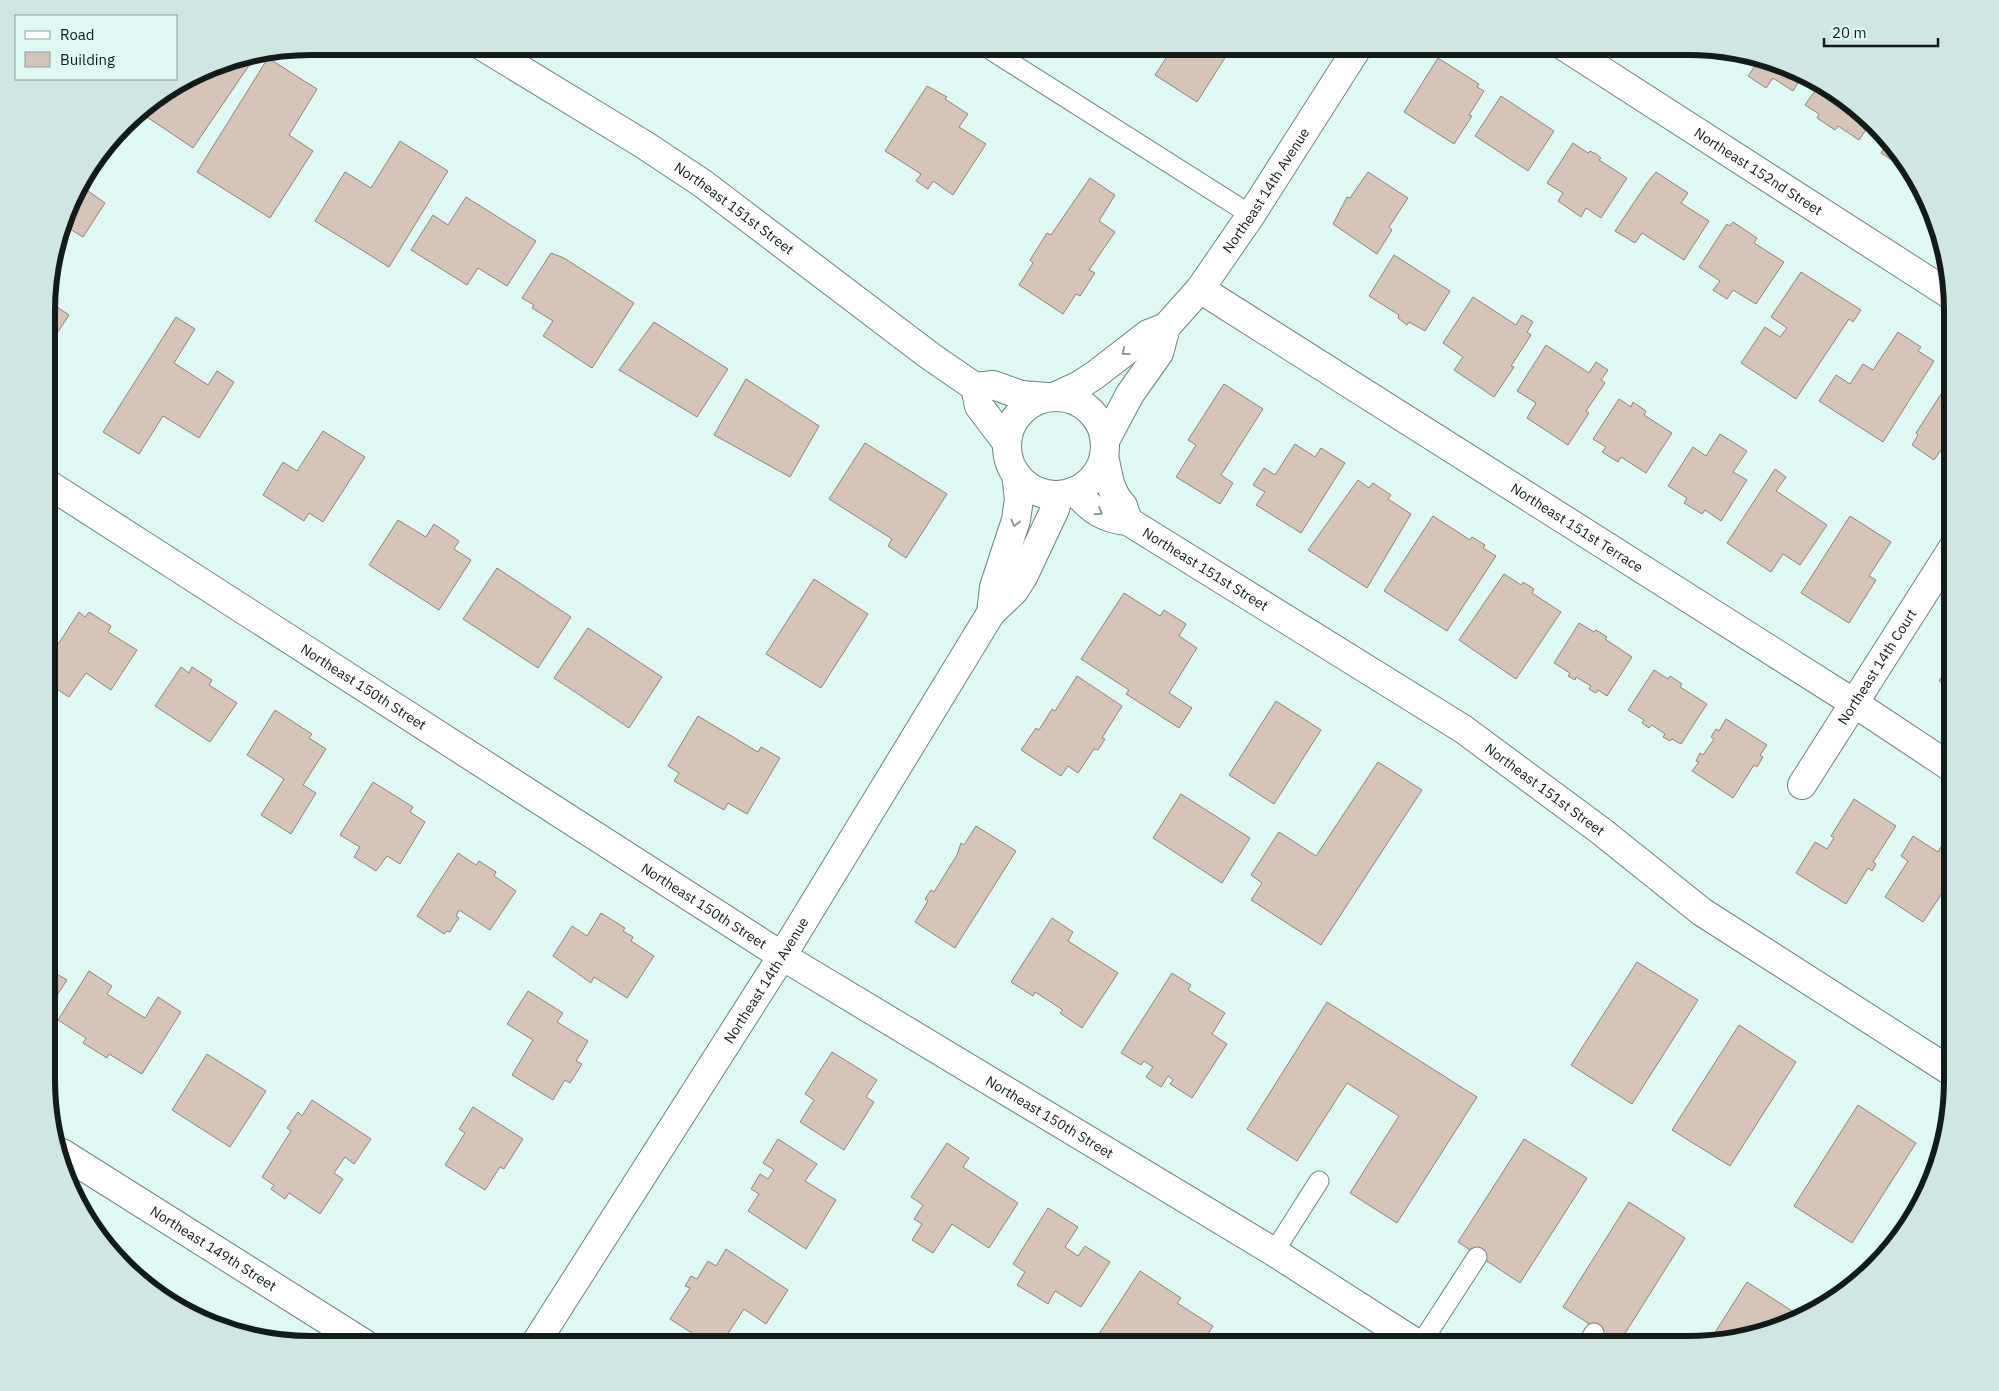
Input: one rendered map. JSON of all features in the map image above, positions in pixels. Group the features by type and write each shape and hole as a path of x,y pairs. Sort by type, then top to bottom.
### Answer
{"street":[{"name":"Northeast 151st Street","path":"497,55 643,144 702,183 923,351 975,387"},
{"name":"Northeast 14th Avenue","path":"1105,449 1130,394 1159,353 1166,328 1200,289 1251,215 1353,55"},
{"name":"Northeast 152nd Street","path":"1577,55 1943,290"},
{"name":"Northeast 151st Terrace","path":"1200,289 1854,703 1944,763"},
{"name":"Northeast 14th Avenue","path":"1050,397 1078,386 1095,376 1148,334 1166,328"},
{"path":"1007,443 979,406 975,387 993,386 1021,395 1063,397 1079,402 1092,413 1101,426 1105,449 1098,472 1088,484 1067,493 1043,493 1028,486 1016,474 1009,460 1007,443 1010,427 1019,413 1032,403 1050,397"},
{"name":"Northeast 151st Street","path":"1105,449 1110,484 1123,506 1128,521"},
{"name":"Northeast 14th Avenue","path":"991,613 994,587 1016,520 1019,499 1016,474"},
{"name":"Northeast 150th Street","path":"55,489 782,956 1274,1252 1405,1336"},
{"name":"Northeast 151st Street","path":"1067,493 1110,519 1128,521 1463,729 1601,831 1702,912 1944,1067"},
{"name":"Northeast 14th Avenue","path":"540,1336 782,956 991,613 1014,591 1023,577 1055,508 1067,493"},
{"name":"Northeast 14th Court","path":"1802,785 1944,562"},
{"name":"Northeast 149th Street","path":"67,1156 352,1336"}],"lane":[{"path":"1000,55 1251,215"},
{"path":"1274,1252 1319,1181"},
{"path":"1425,1336 1477,1257"}],"building":[{"path":"1168,55 1227,55 1197,102 1155,75"},
{"path":"1438,58 1479,84 1477,87 1484,91 1469,115 1472,116 1454,144 1404,112"},
{"path":"267,59 317,89 289,135 313,151 270,218 197,172"},
{"path":"251,63 193,148 145,116 169,98 198,81"},
{"path":"1751,63 1799,80 1793,91 1773,78 1766,88 1748,76 1755,66"},
{"path":"927,86 947,97 945,99 968,114 959,127 986,144 953,195 933,181 928,189 916,181 921,174 885,151"},
{"path":"1816,89 1844,108 1867,128 1859,140 1838,126 1835,130 1817,118 1819,114 1805,105"},
{"path":"1501,96 1554,131 1528,171 1475,136"},
{"path":"400,141 448,171 389,267 315,221 345,172 371,188"},
{"path":"1573,143 1588,153 1590,151 1596,154 1601,158 1599,160 1627,178 1601,218 1586,208 1581,217 1558,201 1563,193 1547,183"},
{"path":"1884,147 1897,164 1881,153"},
{"path":"1368,172 1408,198 1389,227 1392,230 1377,254 1333,224 1347,197 1350,198"},
{"path":"1656,172 1688,193 1681,203 1709,221 1684,260 1642,233 1635,243 1615,231"},
{"path":"1090,178 1115,195 1099,221 1115,232 1089,270 1095,273 1080,296 1076,294 1063,314 1019,285 1033,263 1030,260 1047,233 1051,235"},
{"path":"88,191 105,203 83,237 69,229 77,207"},
{"path":"466,197 536,241 507,286 478,268 467,285 411,250 433,215 448,225"},
{"path":"1733,222 1757,238 1754,243 1784,262 1756,304 1733,290 1727,299 1713,290 1720,281 1699,267 1727,224 1730,226"},
{"path":"551,253 564,258 634,303 592,368 543,336 553,321 532,308 534,305 522,298"},
{"path":"1394,255 1450,291 1425,331 1409,322 1407,325 1398,318 1399,315 1369,296"},
{"path":"1801,272 1861,310 1853,322 1849,319 1796,399 1741,363 1765,327 1780,337 1787,328 1771,317"},
{"path":"1473,297 1516,325 1522,315 1533,322 1527,332 1531,335 1511,366 1514,367 1494,397 1454,370 1463,357 1443,343"},
{"path":"55,306 69,315 55,336"},
{"path":"176,317 195,329 174,363 208,385 217,371 234,382 199,438 163,416 139,454 103,432"},
{"path":"654,322 728,369 697,417 619,370"},
{"path":"1898,332 1921,347 1918,351 1934,361 1883,442 1819,401 1836,375 1850,384 1863,364 1873,370"},
{"path":"1546,345 1589,373 1596,362 1608,370 1601,380 1605,383 1586,411 1589,413 1568,445 1527,418 1536,403 1517,391"},
{"path":"746,379 819,426 790,477 714,435"},
{"path":"1224,384 1263,409 1221,475 1233,483 1220,504 1176,477 1196,445 1188,440"},
{"path":"1944,389 1944,452 1941,450 1934,460 1912,445 1918,435 1916,433"},
{"path":"1619,399 1631,407 1633,402 1646,411 1644,415 1672,433 1646,473 1621,457 1618,462 1602,452 1606,447 1593,439"},
{"path":"323,431 365,457 323,522 309,513 304,521 263,495 283,462 297,471"},
{"path":"1720,434 1747,451 1733,472 1747,480 1721,521 1705,510 1702,514 1684,503 1687,498 1668,486 1693,447 1706,456"},
{"path":"865,443 947,494 906,558 888,546 892,539 829,499"},
{"path":"1295,444 1315,457 1321,448 1345,463 1301,533 1256,505 1265,492 1253,485 1264,468 1275,475"},
{"path":"1775,469 1786,477 1776,491 1827,525 1800,565 1783,554 1771,572 1727,543"},
{"path":"1358,480 1369,488 1373,483 1391,495 1388,499 1411,514 1367,588 1308,550"},
{"path":"1433,516 1470,540 1472,537 1485,545 1483,548 1496,556 1447,631 1384,591"},
{"path":"1850,516 1891,542 1869,576 1876,580 1849,623 1801,593"},
{"path":"398,520 426,537 434,524 459,541 454,549 471,560 439,610 369,565"},
{"path":"497,568 571,617 538,668 463,619"},
{"path":"1504,574 1521,585 1523,582 1534,589 1532,593 1561,612 1516,679 1459,640"},
{"path":"814,579 868,614 821,688 766,654"},
{"path":"1124,593 1160,616 1164,610 1186,624 1179,636 1197,648 1169,693 1192,708 1179,728 1126,694 1129,690 1081,659"},
{"path":"79,612 85,617 89,612 111,626 108,632 137,650 111,690 86,673 69,697 55,688 55,645 57,646"},
{"path":"1579,623 1594,632 1596,630 1601,633 1607,637 1605,639 1632,657 1607,696 1598,690 1596,693 1592,691 1589,689 1591,686 1576,677 1575,680 1568,676 1570,673 1554,663"},
{"path":"588,628 662,677 629,728 554,678"},
{"path":"181,667 189,673 192,667 212,680 209,685 237,703 210,742 155,706"},
{"path":"1654,670 1668,679 1670,676 1682,684 1680,687 1707,704 1681,744 1663,737 1665,734 1652,725 1649,728 1642,723 1644,720 1628,710"},
{"path":"1944,673 1944,684 1939,681"},
{"path":"1077,676 1122,706 1102,738 1105,739 1098,750 1094,749 1078,773 1068,766 1061,776 1021,750 1036,728 1039,730 1052,709 1055,711"},
{"path":"1276,701 1321,730 1274,804 1229,775"},
{"path":"275,710 312,734 309,738 326,749 303,785 316,793 291,834 261,815 284,779 247,755"},
{"path":"698,716 758,752 761,747 780,758 747,814 728,803 724,810 674,781 679,773 668,766"},
{"path":"1726,719 1767,745 1760,755 1763,757 1757,767 1754,765 1733,798 1692,771 1699,762 1696,761 1700,753 1703,755 1714,739 1711,737 1716,729 1719,731"},
{"path":"1378,762 1422,790 1321,945 1251,900 1262,883 1251,875 1279,832 1316,856"},
{"path":"373,782 413,807 410,812 425,822 400,864 387,856 376,871 354,857 360,847 340,835"},
{"path":"1181,794 1250,838 1222,883 1153,838"},
{"path":"1854,799 1896,826 1873,862 1876,864 1874,868 1872,871 1868,868 1846,904 1796,873 1815,842 1827,849 1834,838 1831,836"},
{"path":"976,826 1016,851 955,948 915,922 928,901 925,899 931,890 934,892 957,855 961,843 964,845"},
{"path":"1913,836 1938,852 1942,845 1944,846 1944,890 1923,922 1885,897 1908,861 1901,856"},
{"path":"458,853 476,865 479,861 496,872 494,876 516,891 490,930 459,910 456,916 459,918 450,932 447,931 444,934 417,916"},
{"path":"601,913 625,928 623,931 633,937 631,941 654,956 627,998 594,977 591,983 553,956 572,926 587,936"},
{"path":"1052,918 1073,932 1068,941 1118,973 1082,1028 1060,1013 1063,1010 1035,992 1033,996 1011,982"},
{"path":"1637,962 1698,1000 1632,1104 1571,1065"},
{"path":"89,971 112,986 107,994 145,1018 158,997 181,1012 142,1074 109,1054 107,1058 83,1043 86,1038 58,1020"},
{"path":"55,973 67,980 55,998"},
{"path":"1172,973 1191,985 1188,990 1225,1013 1212,1034 1227,1044 1192,1098 1170,1084 1173,1080 1168,1076 1161,1087 1146,1077 1153,1067 1144,1061 1141,1065 1121,1053"},
{"path":"528,991 563,1013 557,1022 588,1041 576,1061 582,1064 570,1083 565,1080 553,1100 512,1075 533,1040 507,1024"},
{"path":"1327,1002 1477,1097 1397,1223 1350,1193 1399,1116 1347,1083 1297,1161 1247,1129"},
{"path":"1739,1025 1796,1062 1730,1166 1672,1130"},
{"path":"832,1052 877,1080 866,1097 874,1102 844,1150 800,1122 814,1100 805,1094"},
{"path":"207,1054 266,1091 230,1147 172,1110"},
{"path":"312,1100 371,1139 354,1164 345,1157 334,1173 343,1179 320,1214 289,1193 285,1199 271,1189 274,1185 262,1177 291,1131 287,1128 298,1112 302,1116"},
{"path":"1858,1105 1916,1143 1852,1243 1794,1206"},
{"path":"473,1107 523,1139 504,1169 500,1167 485,1190 445,1165 465,1133 459,1129"},
{"path":"778,1139 817,1164 805,1181 836,1200 806,1249 748,1211 759,1194 751,1189 760,1174 768,1179 774,1170 763,1163"},
{"path":"1524,1139 1587,1178 1520,1283 1458,1242"},
{"path":"947,1143 969,1158 963,1167 1018,1203 989,1248 952,1224 933,1253 912,1240 922,1224 914,1219 923,1205 911,1197"},
{"path":"1629,1202 1685,1238 1623,1336 1608,1336 1563,1307"},
{"path":"1048,1208 1078,1227 1065,1247 1078,1256 1085,1246 1110,1262 1081,1307 1055,1291 1048,1304 1017,1285 1025,1272 1013,1264"},
{"path":"726,1249 788,1290 766,1324 744,1309 726,1336 697,1336 670,1319 690,1288 685,1286 691,1276 697,1279 708,1261 716,1266"},
{"path":"1140,1271 1181,1298 1177,1303 1213,1326 1207,1336 1098,1336"},
{"path":"1747,1282 1795,1313 1754,1327 1714,1334"}]}
